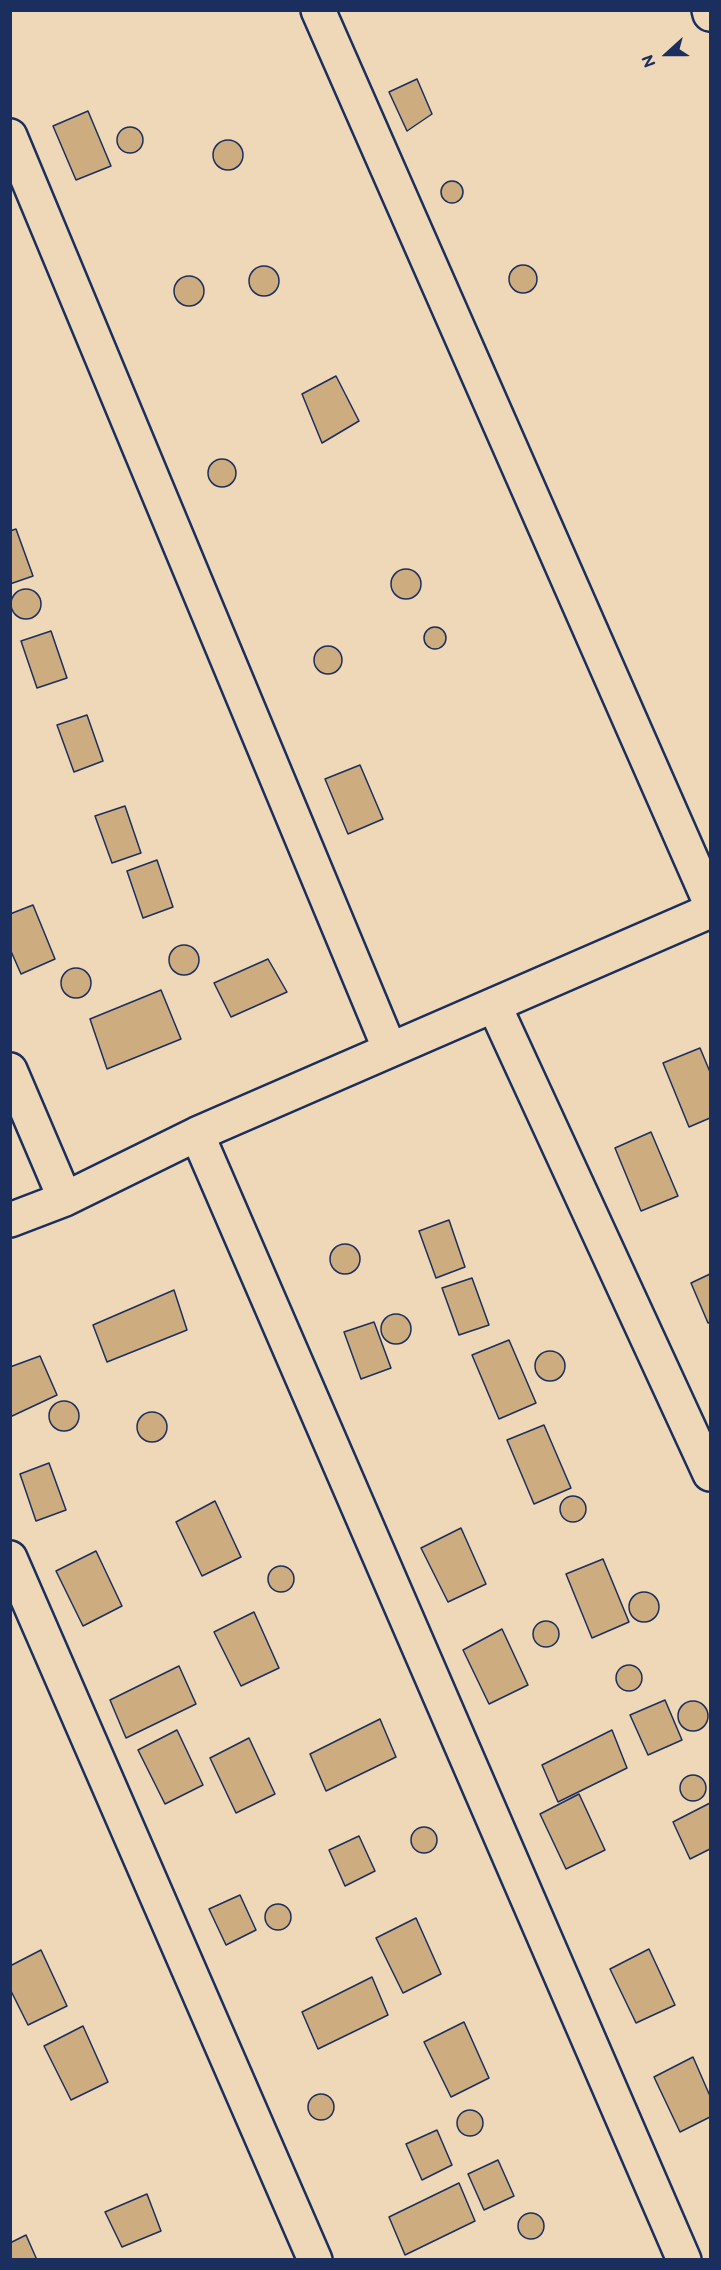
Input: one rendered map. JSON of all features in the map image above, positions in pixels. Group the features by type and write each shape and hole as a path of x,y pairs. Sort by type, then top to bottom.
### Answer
{"street":[{"path":"318,10 711,902"},
{"path":"10,136 390,1050"},
{"path":"10,1220 65,1198 197,1134 711,911"},
{"path":"494,1005 711,1474"},
{"path":"10,1070 65,1198"},
{"path":"197,1134 684,2259"},
{"path":"10,1558 315,2259"}],"building":[{"path":"417,79 432,114 407,131 389,92"},
{"path":"88,111 111,166 76,180 53,126"},
{"path":"130,127 139,131 143,140 139,149 130,153 121,149 117,140 121,131"},
{"path":"228,140 239,144 243,155 239,166 228,170 217,166 213,155 217,144"},
{"path":"448,181 456,181 463,188 463,196 456,203 448,203 441,196 441,188"},
{"path":"523,265 533,269 537,279 533,289 523,293 513,289 509,279 513,269"},
{"path":"264,266 275,270 279,281 275,292 264,296 253,292 249,281 253,270"},
{"path":"189,276 200,280 204,291 200,302 189,306 178,302 174,291 178,280"},
{"path":"336,376 359,421 322,443 302,394"},
{"path":"222,459 232,463 236,473 232,483 222,487 212,483 208,473 212,463"},
{"path":"16,529 33,576 10,584 10,531"},
{"path":"406,569 416,574 421,584 416,594 406,599 396,594 391,584 396,574"},
{"path":"26,589 37,593 41,604 37,615 26,619 15,615 11,604 15,593"},
{"path":"435,627 443,630 446,638 443,646 435,649 427,646 424,638 427,630"},
{"path":"51,631 67,678 37,688 21,641"},
{"path":"328,646 338,650 342,660 338,670 328,674 318,670 314,660 318,650"},
{"path":"87,715 103,761 74,772 57,725"},
{"path":"360,765 383,819 348,834 325,779"},
{"path":"125,806 141,853 112,863 95,816"},
{"path":"157,860 173,907 143,918 127,871"},
{"path":"33,905 55,959 21,974 10,949 10,914"},
{"path":"184,945 195,949 199,960 195,971 184,975 173,971 169,960 173,949"},
{"path":"268,959 287,992 231,1017 214,983"},
{"path":"76,968 82,969 90,977 90,989 82,997 76,998 70,997 62,989 61,983 62,977 70,969"},
{"path":"161,990 181,1039 107,1069 90,1019"},
{"path":"700,1048 710,1072 710,1118 689,1127 663,1063"},
{"path":"651,1132 678,1196 641,1211 615,1148"},
{"path":"449,1220 465,1267 436,1278 419,1231"},
{"path":"345,1244 351,1245 359,1253 359,1265 351,1273 345,1274 339,1273 331,1265 330,1259 331,1253 339,1245"},
{"path":"710,1274 710,1322 708,1323 691,1283"},
{"path":"472,1278 489,1325 459,1335 442,1288"},
{"path":"174,1290 187,1330 107,1362 93,1325"},
{"path":"396,1314 402,1315 410,1323 410,1335 402,1343 396,1344 390,1343 382,1335 381,1329 382,1323 390,1315"},
{"path":"374,1322 391,1368 361,1379 344,1332"},
{"path":"509,1340 536,1403 499,1419 472,1355"},
{"path":"550,1351 556,1352 564,1360 564,1372 556,1380 550,1381 544,1380 536,1372 535,1366 536,1360 544,1352"},
{"path":"40,1356 57,1395 10,1417 10,1367"},
{"path":"64,1401 70,1402 78,1410 78,1422 70,1430 64,1431 58,1430 50,1422 49,1416 50,1410 58,1402"},
{"path":"152,1412 163,1416 167,1427 163,1438 152,1442 141,1438 137,1427 141,1416"},
{"path":"544,1425 571,1488 534,1504 507,1440"},
{"path":"49,1463 66,1510 36,1521 20,1474"},
{"path":"573,1496 582,1500 586,1509 582,1518 573,1522 564,1518 560,1509 564,1500"},
{"path":"215,1501 241,1557 202,1576 176,1522"},
{"path":"461,1528 486,1584 448,1602 421,1548"},
{"path":"96,1551 122,1606 83,1626 56,1571"},
{"path":"603,1559 629,1622 592,1638 566,1574"},
{"path":"281,1566 290,1570 294,1579 290,1588 281,1592 272,1588 268,1579 272,1570"},
{"path":"644,1592 650,1593 658,1601 658,1613 650,1621 644,1622 638,1621 630,1613 629,1607 630,1601 638,1593"},
{"path":"254,1612 279,1668 241,1686 214,1632"},
{"path":"546,1621 555,1625 559,1634 555,1643 546,1647 537,1643 533,1634 537,1625"},
{"path":"502,1629 528,1685 489,1704 463,1650"},
{"path":"629,1665 638,1669 642,1678 638,1687 629,1691 620,1687 616,1678 620,1669"},
{"path":"179,1666 196,1704 126,1738 110,1700"},
{"path":"665,1700 682,1740 648,1755 630,1715"},
{"path":"693,1701 699,1702 707,1710 707,1722 699,1730 693,1731 687,1730 679,1722 678,1716 679,1710 687,1702"},
{"path":"380,1719 396,1757 326,1791 310,1754"},
{"path":"177,1730 203,1785 165,1804 138,1750"},
{"path":"612,1730 627,1768 558,1802 542,1765"},
{"path":"249,1738 275,1794 236,1813 210,1758"},
{"path":"693,1775 702,1779 706,1788 702,1797 693,1801 684,1797 680,1788 684,1779"},
{"path":"579,1794 605,1850 566,1869 540,1814"},
{"path":"710,1803 710,1849 690,1859 673,1822"},
{"path":"424,1827 433,1831 437,1840 433,1849 424,1853 415,1849 411,1840 415,1831"},
{"path":"359,1836 375,1871 345,1886 329,1850"},
{"path":"240,1895 256,1930 226,1945 209,1909"},
{"path":"278,1904 287,1908 291,1917 287,1926 278,1930 269,1926 265,1917 269,1908"},
{"path":"416,1918 441,1974 403,1993 376,1938"},
{"path":"649,1949 675,2005 636,2023 610,1969"},
{"path":"41,1950 67,2006 28,2025 10,1989 10,1966"},
{"path":"372,1977 388,2015 318,2049 302,2012"},
{"path":"464,2022 489,2078 451,2097 424,2042"},
{"path":"83,2026 108,2082 71,2100 44,2046"},
{"path":"693,2057 710,2096 710,2117 680,2132 654,2077"},
{"path":"321,2094 330,2098 334,2107 330,2116 321,2120 312,2116 308,2107 312,2098"},
{"path":"470,2110 479,2114 483,2123 479,2132 470,2136 461,2132 457,2123 461,2114"},
{"path":"437,2130 452,2165 422,2180 406,2144"},
{"path":"498,2160 514,2196 484,2210 468,2174"},
{"path":"459,2183 475,2221 405,2255 389,2217"},
{"path":"147,2194 161,2231 122,2247 105,2212"},
{"path":"531,2213 540,2217 544,2226 540,2235 531,2239 522,2235 518,2226 522,2217"},
{"path":"26,2235 37,2260 10,2260 10,2243"}]}
